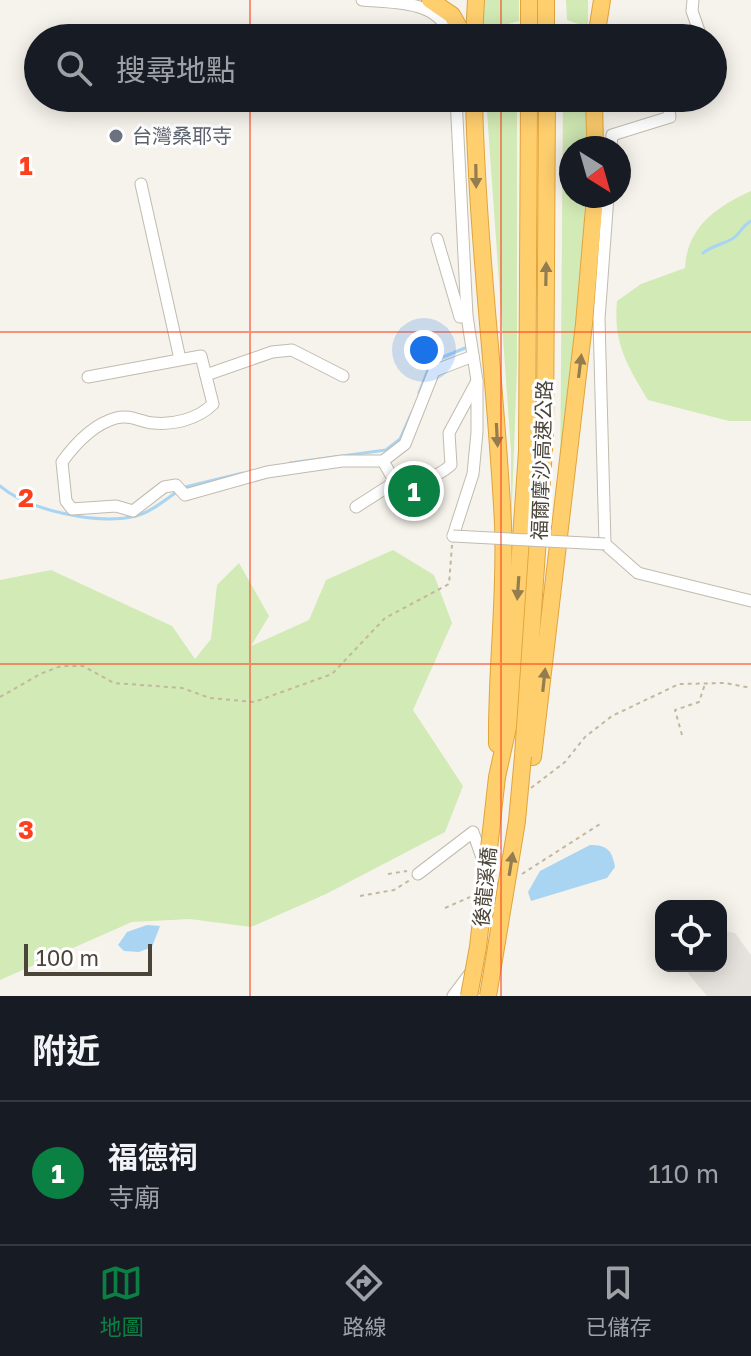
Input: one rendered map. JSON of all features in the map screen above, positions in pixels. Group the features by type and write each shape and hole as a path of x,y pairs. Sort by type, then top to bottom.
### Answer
{"highway":[{"path":"430,0 452,15 457,24"},
{"path":"475,24 476,0"},
{"path":"529,0 529,24"},
{"path":"546,0 546,24"},
{"path":"593,0 594,24"},
{"path":"597,24 602,0"},
{"path":"474,112 476,190 495,393 503,527 497,777"},
{"name":"福爾摩沙高速公路","path":"497,777 508,727 527,451 529,112"},
{"name":"福爾摩沙高速公路","path":"528,756 545,435 547,112"},
{"path":"594,112 595,136"},
{"path":"528,756 584,324 594,208"},
{"name":"後龍溪橋","path":"488,996 517,821 528,791 528,756"},
{"name":"後龍溪橋","path":"469,996 478,947 497,777"}],"lane":[{"path":"362,0 425,5 447,24"},
{"path":"693,0 692,11 697,24"},
{"path":"457,112 467,316 477,381 473,474 453,536 605,544 638,573 751,601"},
{"path":"612,136 670,117 669,112"},
{"path":"141,184 180,359"},
{"path":"605,544 599,319 607,208"},
{"path":"437,239 460,317 467,316"},
{"path":"206,375 272,352 292,350 343,376"},
{"path":"88,377 201,356 213,404 204,413 188,420 153,423 133,416 114,418 78,441 62,462 66,501 72,509 116,506 133,511 164,487 176,485 185,495 267,472 342,461 383,461 405,444 434,371 473,356"},
{"path":"451,465 449,433 477,381"},
{"path":"383,461 395,482"},
{"path":"451,465 473,474"},
{"path":"356,507 395,482 418,482 441,474 451,465"},
{"path":"418,874 473,832 504,921 492,946 453,996"}],"path":[{"path":"0,697 61,666 83,666 114,683 182,688 210,698 254,702 332,674 385,618 449,584 453,536"},
{"path":"682,735 675,710 699,702 705,682"},
{"path":"530,789 565,762 585,737 612,716 679,684 705,682 751,688"},
{"path":"520,875 600,824"},
{"path":"388,874 409,871 418,874"},
{"path":"360,896 394,890 418,874"},
{"path":"445,908 479,893 494,892"}],"shaded area":[{"path":"727,931 735,933 751,955 751,996 707,996 687,972 727,972"}],"green space":[{"path":"480,0 519,0 519,21 481,24"},
{"path":"566,0 588,0 588,24 567,20"},
{"path":"487,112 517,112 517,367 511,532 511,451"},
{"path":"563,112 585,112 585,136 563,136"},
{"path":"751,191 751,421 729,421 648,400 623,353 617,329 617,301 641,284 685,268 691,241 706,220 726,204"},
{"path":"562,208 585,208 581,270 560,492"},
{"path":"393,550 434,575 452,623 413,710 463,786 445,832 326,894 251,927 190,919 132,922 0,980 0,580 51,570 172,626 195,659 211,639 217,585 239,563 269,616 251,646 309,620 326,580"}],"water":[{"path":"590,845 605,847 612,856 615,867 607,878 531,901 528,892 540,871"},
{"path":"147,925 160,926 152,947 139,952 124,951 118,945 127,932"}],"waterway":[{"path":"703,253 732,239 751,221"},
{"path":"419,393 431,362 465,348"},
{"path":"290,463 386,450 400,439 412,412"},
{"path":"185,487 243,473"},
{"path":"0,486 46,509 103,519 141,514 178,491"}],"place":[{"name":"台灣桑耶寺","path":"116,136"},
{"name":"福德祠","path":"414,491"}]}
